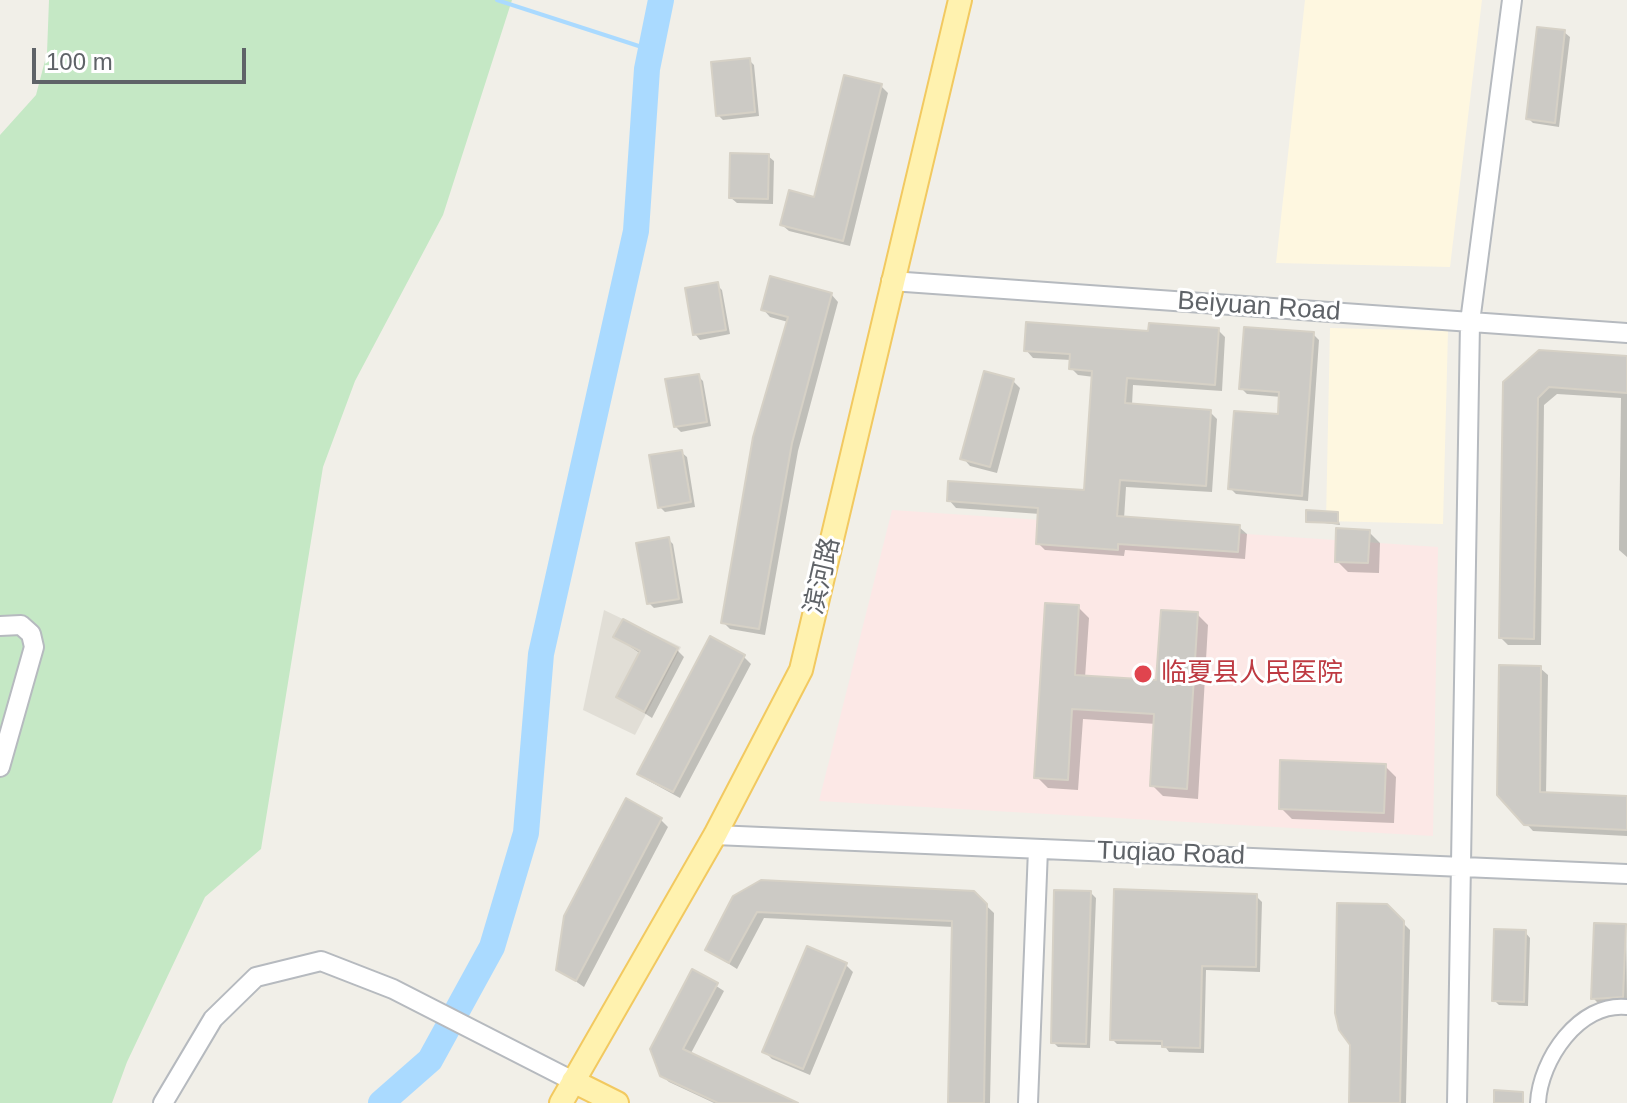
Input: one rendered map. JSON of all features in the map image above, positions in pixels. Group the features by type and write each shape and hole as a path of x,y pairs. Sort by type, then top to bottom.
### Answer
{"main road":[{"name":"滨河路","path":"561,1103 715,835 801,670 960,0"},
{"path":"573,1081 617,1103"}],"street":[{"path":"1457,1103 1470,322 1512,0"},
{"name":"Beiyuan Road","path":"891,281 1627,333"},
{"path":"0,626 21,625 31,634 34,647 0,767"},
{"name":"Tuqiao Road","path":"715,835 1627,874"},
{"path":"1028,1103 1038,849"},
{"path":"163,1103 213,1019 256,977 321,961 414,1000 573,1081"},
{"path":"1538,1103 1544,1073 1569,1034 1587,1017 1627,1007"}],"shaded area":[{"path":"1305,0 1482,0 1450,267 1276,263"},
{"path":"1330,328 1448,331 1443,524 1326,521"},
{"name":"临夏县人民医院","path":"892,510 1438,547 1433,836 819,801"},
{"path":"604,610 681,647 635,735 583,710"}],"green space":[{"path":"49,0 512,0 443,215 355,381 323,467 261,849 205,897 127,1062 112,1103 0,1103 0,135 36,95 47,53"}],"building":[{"path":"1537,27 1565,30 1555,123 1526,119"},
{"path":"750,58 755,112 716,116 711,62"},
{"path":"844,75 882,84 843,241 780,225 789,190 814,197"},
{"path":"730,153 769,154 768,199 729,198"},
{"path":"770,276 832,293 792,443 759,629 721,623 753,437 788,317 761,310"},
{"path":"718,282 726,330 693,335 685,288"},
{"path":"1026,322 1148,331 1149,323 1219,328 1215,385 1127,378 1125,403 1211,410 1206,486 1120,480 1117,516 1240,525 1238,552 1118,544 1118,550 1036,544 1038,508 947,501 948,481 1084,490 1092,371 1069,369 1070,354 1024,351"},
{"path":"1244,327 1314,332 1302,496 1228,489 1234,411 1278,414 1279,392 1239,389"},
{"path":"1539,350 1627,356 1627,393 1549,387 1538,398 1534,639 1499,638 1503,382"},
{"path":"984,371 1014,379 990,467 960,459"},
{"path":"699,374 707,422 674,427 665,379"},
{"path":"682,450 691,502 658,508 649,455"},
{"path":"1306,510 1338,512 1338,523 1306,522"},
{"path":"1336,528 1370,530 1368,563 1335,562"},
{"path":"669,537 679,599 647,604 636,543"},
{"path":"1045,603 1079,605 1075,675 1156,680 1161,610 1198,612 1187,789 1150,786 1154,714 1072,709 1068,780 1034,778"},
{"path":"623,619 678,648 644,712 616,697 640,651 613,637"},
{"path":"710,636 745,655 673,792 637,774"},
{"path":"1499,665 1541,666 1540,792 1627,796 1627,830 1524,825 1497,795"},
{"path":"1280,760 1386,764 1384,813 1279,809"},
{"path":"626,798 662,818 576,981 556,970 564,916"},
{"path":"761,880 974,891 987,904 984,1103 948,1103 952,921 757,912 729,963 705,950 733,896"},
{"path":"1114,889 1257,894 1256,967 1202,966 1200,1048 1162,1047 1162,1041 1110,1040"},
{"path":"1054,890 1091,891 1086,1044 1051,1043"},
{"path":"1337,903 1387,904 1404,921 1400,1103 1349,1103 1350,1045 1339,1030 1335,1013"},
{"path":"1594,923 1626,924 1623,997 1591,999"},
{"path":"1494,929 1526,930 1524,1002 1492,1001"},
{"path":"807,946 847,963 803,1069 762,1052"},
{"path":"692,969 718,983 683,1049 798,1103 718,1103 660,1076 650,1049"},
{"path":"1494,1090 1523,1092 1523,1103 1494,1103"}],"waterway":[{"path":"497,0 651,50"},
{"path":"381,1103 430,1060 492,947 526,833 541,654 636,231 647,69 661,0"}],"place":[{"name":"临夏县人民医院","path":"1143,674"}]}
